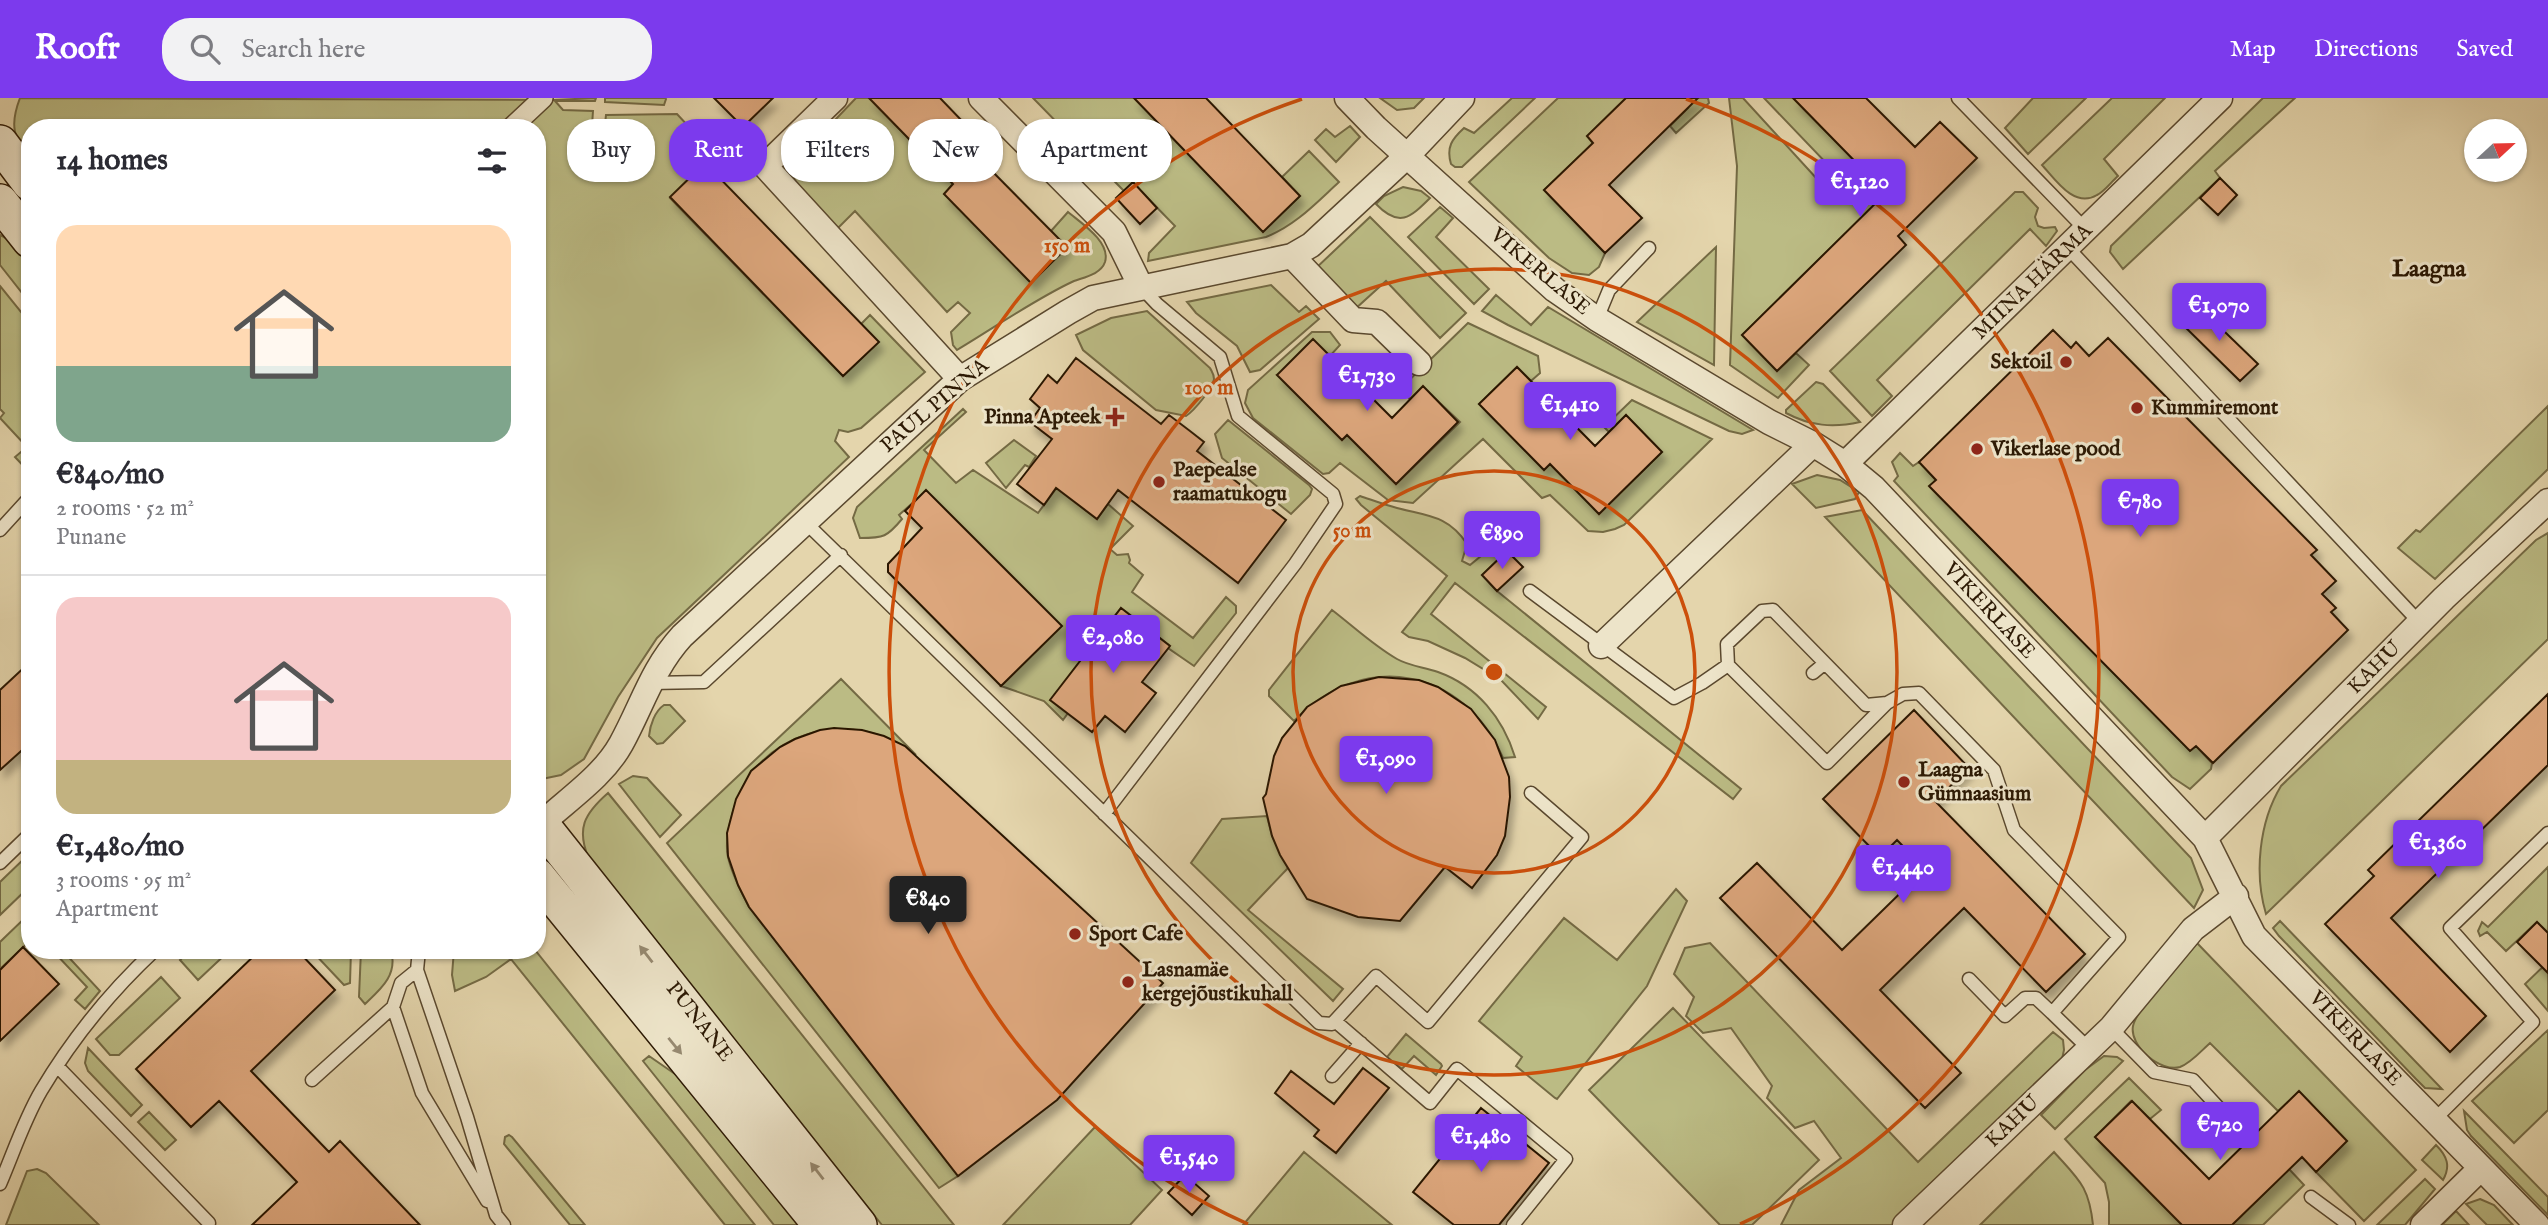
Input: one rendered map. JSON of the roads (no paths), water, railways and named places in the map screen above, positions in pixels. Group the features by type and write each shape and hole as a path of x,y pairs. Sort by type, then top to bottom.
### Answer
{"main road":[{"path":"12,175 21,208"},
{"name":"PUNANE","path":"546,833 859,1225"},
{"name":"PUNANE","path":"546,887 821,1225"}],"street":[{"path":"521,119 543,98"},
{"path":"835,98 765,166 960,379"},
{"path":"981,98 1114,232 1141,287"},
{"name":"VIKERLASE","path":"1347,98 1555,290 1597,319 1769,422 1845,464 1874,488 2204,838 2254,936 2537,1225"},
{"name":"PAUL PINNA","path":"546,818 601,771 621,746 649,683 682,636 960,379 1093,298 1292,256 1311,245 1407,156 1462,98"},
{"name":"MIINA HÄRMA","path":"1845,464 2220,98"},
{"path":"1292,256 1353,320 1377,322 1419,363"},
{"path":"1601,646 1812,444"},
{"name":"KAHU","path":"2204,838 2420,623 2548,501"},
{"name":"KAHU","path":"1905,1225 2111,1028 2193,929 2236,897"},
{"path":"2423,1225 2481,1168"}],"lane":[{"path":"1958,98 2086,230"},
{"path":"1597,319 1609,290 1649,248"},
{"path":"2068,248 2420,623"},
{"path":"1104,814 1295,564 1336,504 1333,494 1238,416 1220,357 1157,304 1141,287"},
{"path":"2,522 21,505"},
{"path":"805,522 1319,1023 1332,1024 1376,976 1428,1022 1582,837 1531,793"},
{"path":"649,683 704,682 841,555"},
{"path":"1530,592 1674,698 1728,665"},
{"path":"1887,704 1866,705 1773,610 1762,611 1727,644 1728,665 1827,763 1887,704 1903,694 1919,693 1994,770 2014,830 2119,937 2052,1013"},
{"path":"1813,673 1825,663"},
{"path":"2434,1120 2533,1022 2450,928 2548,833"},
{"path":"0,863 21,843"},
{"path":"0,1184 40,1092 122,981 145,959"},
{"path":"418,959 417,970 500,1220"},
{"path":"312,1080 393,1007 401,983 417,970"},
{"path":"1969,979 2006,1016 2025,998 2036,998 2088,1048"},
{"path":"393,1007 422,1093 500,1220"},
{"path":"1335,1021 1430,1103 1457,1069 1566,1159 1513,1225"},
{"path":"2111,1028 2154,1072 2193,1080 2218,1107"},
{"path":"1332,1076 1361,1043"},
{"path":"58,1067 209,1223"},
{"path":"2311,1197 2349,1225"}],"place":[{"name":"Sektoil","path":"2066,362"},
{"name":"Kummiremont","path":"2137,408"},
{"name":"Pinna Apteek","path":"1115,417"},
{"name":"Vikerlase pood","path":"1977,449"},
{"name":"Paepealse raamatukogu","path":"1159,482"},
{"name":"Laagna Gümnaasium","path":"1904,782"},
{"name":"Sport Cafe","path":"1075,934"},
{"name":"Lasnamäe kergejõustikuhall","path":"1128,982"}],"district":[{"name":"Laagna","path":"2429,269"}]}
